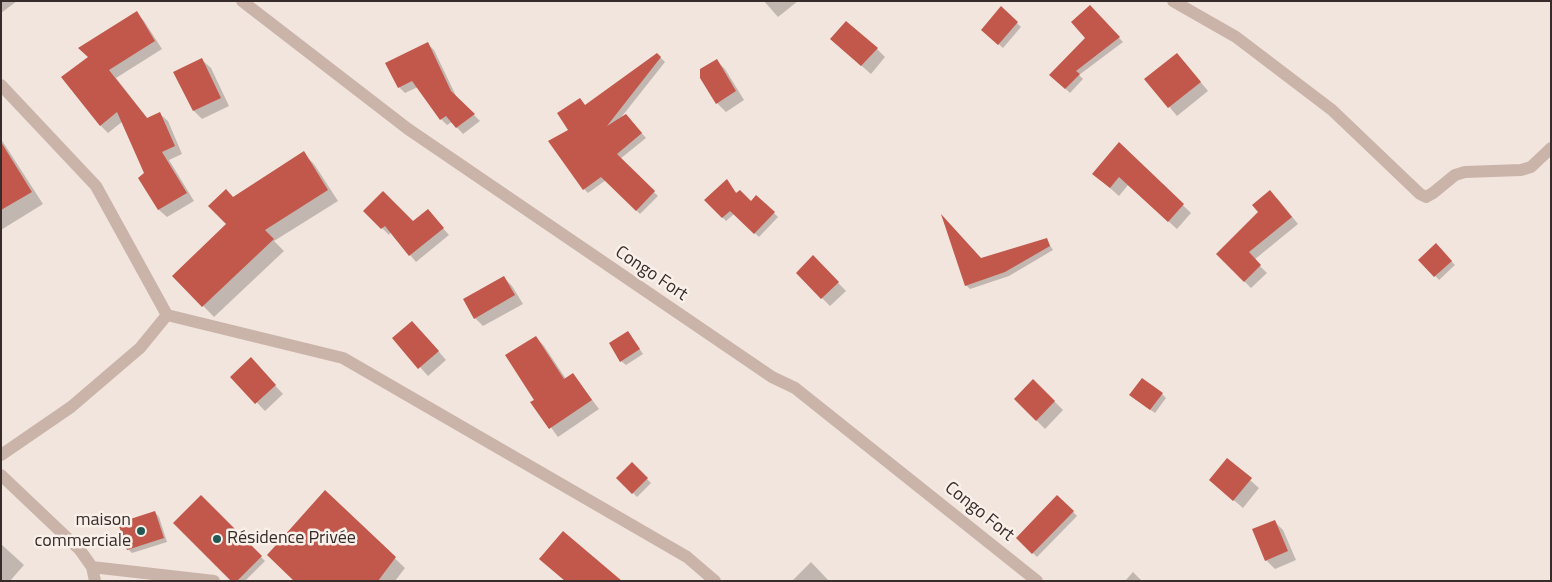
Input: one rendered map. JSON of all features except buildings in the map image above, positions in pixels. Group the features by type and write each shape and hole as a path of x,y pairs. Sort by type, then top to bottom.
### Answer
{"street":[{"name":"Congo Fort","path":"242,1 408,129 772,377 795,388 1037,581"},
{"path":"1173,1 1236,37 1332,110 1420,194 1426,197 1455,175 1465,172 1521,170 1531,167 1551,148"},
{"path":"1,85 96,186 166,315 343,358 687,557 715,581"},
{"path":"1,454 72,407 140,348 166,315"},
{"path":"1,475 80,550 92,567 95,581"},
{"path":"92,567 214,581"}],"place":[{"name":"maison commerciale","path":"141,531"},
{"name":"Résidence Privée","path":"217,539"}]}
